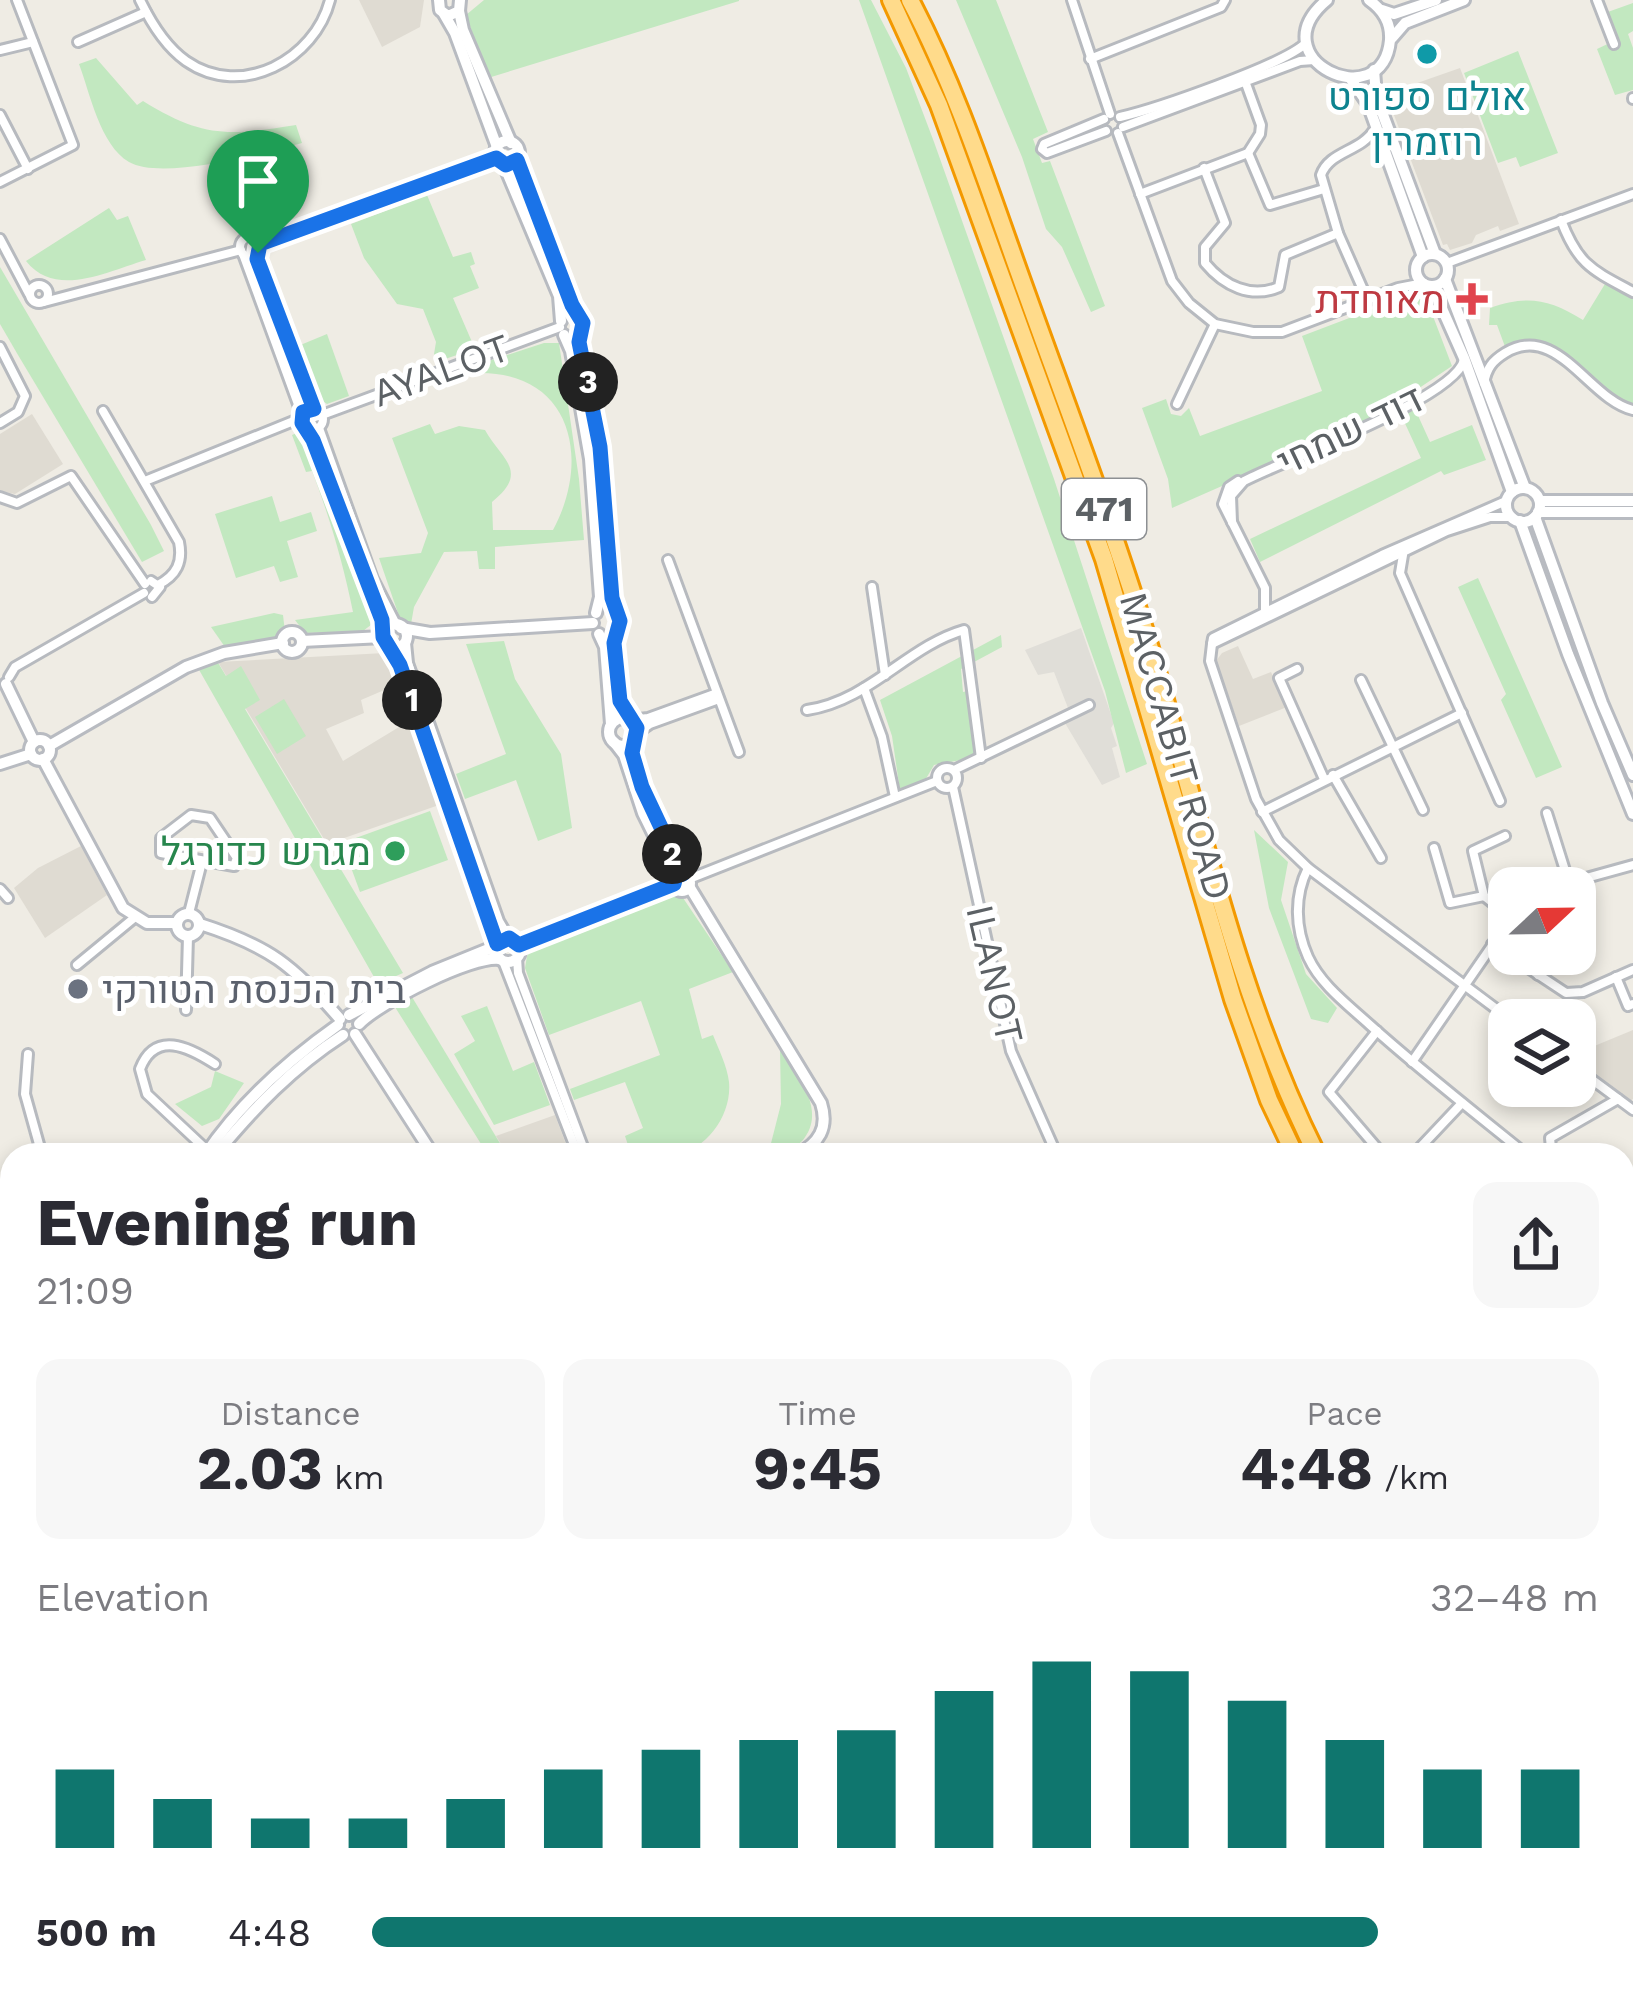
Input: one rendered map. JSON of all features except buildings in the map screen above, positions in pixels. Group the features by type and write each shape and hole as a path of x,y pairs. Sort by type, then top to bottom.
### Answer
{"highway":[{"name":"MACCABIT ROAD","path":"891,0 939,105 1104,559 1243,1030 1290,1143"},
{"name":"MACCABIT ROAD","path":"910,0 959,110 1112,530 1230,934 1276,1066 1311,1143"},
{"path":"1243,1030 1278,1143"},
{"path":"1276,1066 1321,1143"}],"street":[{"path":"0,182 69,149 74,139 17,0"},
{"path":"140,0 161,38 187,62 206,70 254,74 290,61 311,41 324,22 330,0"},
{"path":"439,0 560,299 590,466 600,597 596,623 605,647 610,735 624,755 643,813 682,882 824,1111 824,1126 815,1143"},
{"path":"1072,0 1172,281 1189,303 1216,323 1253,332 1282,332 1445,279"},
{"path":"1090,59 1221,7 1225,0"},
{"path":"1369,0 1394,14 1436,0"},
{"path":"1429,255 1376,96 1374,70 1405,23 1464,0"},
{"path":"1597,0 1614,44"},
{"path":"1323,1 1312,14 1307,41 1314,60 1360,88 1429,255 1447,263 1633,194"},
{"path":"444,14 452,16 462,4"},
{"path":"2,246 34,302 44,302 242,252 250,257 259,249 518,151 463,30 462,4"},
{"path":"1381,10 1389,46"},
{"path":"77,42 146,12"},
{"path":"1307,41 1297,51 1115,122 1106,131 1047,153 1042,149 1044,144 1115,122 1245,81 1300,61 1314,60"},
{"path":"0,50 33,42"},
{"path":"1350,79 1374,70"},
{"path":"1140,194 1248,153 1259,138 1261,124 1245,81"},
{"path":"0,115 28,169"},
{"path":"1368,301 1338,233 1322,169 1363,145 1376,128"},
{"path":"1248,153 1270,205 1324,189"},
{"path":"503,157 579,317 579,342 600,447 617,613 614,643 620,701 636,736 633,757 642,787 682,882"},
{"path":"1204,168 1225,223 1205,247 1205,263 1232,287 1266,292 1279,287 1285,255 1338,233"},
{"path":"1561,220 1573,252 1585,266 1633,292"},
{"path":"506,950 500,921 408,663 406,642 373,578 319,428 318,412 258,264 255,238 246,237 242,252 301,417 506,950 518,973 578,1143"},
{"path":"1429,255 1417,272 1428,284 1479,385 1525,488 1534,492 1602,703 1633,775"},
{"path":"1447,263 1445,279 1516,519 1633,814"},
{"path":"19,273 43,286"},
{"path":"29,294 33,286 72,292"},
{"path":"43,286 44,302"},
{"path":"562,328 569,314 579,317"},
{"path":"1178,404 1216,323"},
{"path":"562,328 572,338 581,332"},
{"name":"AYALOT","path":"301,417 562,328"},
{"path":"0,346 26,396 18,412 0,423"},
{"path":"1479,385 1492,362 1507,352 1540,347 1560,355 1603,396 1633,410"},
{"name":"דוד שמחי","path":"1264,612 1265,588 1232,522 1233,491 1256,475 1358,431 1443,384 1462,369 1464,358"},
{"name":"דוד שמחי","path":"1443,384 1459,380 1479,385"},
{"path":"103,411 171,524 181,554 177,569 4,679 36,752 114,895 134,918 177,923 189,913 202,862"},
{"path":"145,481 282,429 301,417"},
{"path":"282,429 319,428"},
{"path":"3,498 16,503 70,476 144,589"},
{"path":"1488,1003 1308,868 1279,840 1262,812 1210,661 1213,638 1525,488"},
{"path":"1212,644 1482,519 1516,519 1538,510 1633,501"},
{"path":"1538,510 1633,512"},
{"path":"1400,572 1405,551"},
{"path":"668,560 739,752"},
{"path":"1378,564 1400,572 1500,801"},
{"path":"872,586 885,675"},
{"path":"1265,588 1276,599 1288,600"},
{"path":"596,623 608,608 617,613"},
{"path":"0,764 36,752 50,753 49,746 187,667 224,653 283,643 292,652 302,640 385,637 399,627 430,633 596,623 610,636 618,629"},
{"path":"807,710 835,706 964,630 981,758"},
{"path":"385,637 398,647 430,633"},
{"path":"1297,669 1279,678 1329,777 1381,858"},
{"path":"1361,680 1423,810"},
{"path":"864,688 882,737 895,797"},
{"path":"611,724 718,696"},
{"path":"614,742 626,745 650,724 718,696"},
{"path":"937,781 941,769 954,770 1090,705"},
{"path":"1262,812 1462,713"},
{"path":"937,781 944,788 952,787 957,779 954,770"},
{"path":"221,1143 347,1026 442,976 937,781"},
{"name":"ILANOT","path":"952,787 1011,1051 1052,1143"},
{"path":"1546,813 1564,867"},
{"path":"191,814 209,818 237,858 234,866 202,862 161,853 161,838 191,814"},
{"path":"1488,900 1473,851 1505,836"},
{"path":"1434,848 1450,903 1484,896"},
{"path":"1596,874 1633,865"},
{"path":"1308,868 1298,890 1297,912 1308,958 1325,984 1512,1143"},
{"path":"0,889 8,898"},
{"path":"189,913 200,924 247,939 304,978 347,1026 425,1143"},
{"path":"77,965 134,918"},
{"path":"177,923 178,930 188,936"},
{"path":"188,936 198,932 200,924"},
{"path":"186,1010 188,936"},
{"path":"1412,1062 1488,949"},
{"path":"1538,975 1567,993 1583,992 1633,970"},
{"path":"1616,977 1630,1005"},
{"path":"1373,1143 1329,1092 1377,1031"},
{"path":"198,1143 147,1094 140,1069 150,1053 171,1044 187,1046 215,1064"},
{"path":"28,1054 25,1094 38,1143"},
{"path":"807,1143 818,1118 809,1083"},
{"path":"1596,1083 1633,1110"},
{"path":"1550,1143 1550,1138 1618,1099"},
{"path":"1424,1143 1462,1103"}],"shaded area":[{"path":"359,0 424,0 420,27 382,47"},
{"path":"1460,68 1519,224 1500,231 1498,226 1450,250 1443,245 1386,94"},
{"path":"32,414 63,464 15,494 0,491 0,434"},
{"path":"1081,628 1114,723 1111,728 1117,746 1112,748 1120,777 1102,785 1062,718 1070,713 1054,672 1038,675 1025,650"},
{"path":"1238,646 1253,679 1271,672 1287,707 1239,726 1216,661"},
{"path":"385,653 396,685 361,700 364,713 326,729 343,761 409,721 439,805 327,844 218,662"},
{"path":"81,846 107,895 45,938 14,888 38,868"},
{"path":"1633,1030 1630,1101 1596,1075 1596,1045"},
{"path":"555,1115 566,1143 500,1143 496,1136"}],"green space":[{"path":"484,0 739,1 488,78 466,15"},
{"path":"859,0 871,0 906,68 1054,479 1147,764 1126,773 1105,691"},
{"path":"956,0 996,0 1048,132 1033,139 1042,163 1050,161 1105,306 1091,312 1062,247 1046,229 1022,157"},
{"path":"1633,3 1633,31 1628,34 1633,48 1633,90 1615,95 1597,49 1616,40 1605,13"},
{"path":"1518,51 1558,153 1520,167 1516,157 1498,163 1464,73"},
{"path":"96,58 137,105 143,101 183,122 216,131 296,125 302,143 188,167 144,167 129,162 103,131 79,64"},
{"path":"427,195 453,257 471,252 475,264 470,266 479,288 453,298 475,349 439,361 423,309 397,304 364,258 351,224"},
{"path":"109,208 117,220 128,216 146,260 67,280 38,272 26,261"},
{"path":"0,267 164,551 142,562 0,324"},
{"path":"1608,279 1633,292 1633,410 1608,397 1549,351 1507,352 1497,325 1489,325 1490,308 1515,301 1559,307 1583,320"},
{"path":"1423,290 1452,366 1370,421 1172,508 1168,479 1142,408 1166,399 1171,414 1181,416 1189,408 1200,436 1322,391 1302,336"},
{"path":"327,334 349,396 327,404 317,397 298,346"},
{"path":"544,343 559,343 584,540 495,547 495,569 479,569 477,551 444,552 414,607 411,624 399,616 379,558 421,553 428,533 392,438 430,424 435,434 459,426 485,430 511,473 504,491 492,502 493,530 553,530 571,475 565,423 534,386 508,376 476,373 473,366"},
{"path":"1415,409 1430,442 1472,425 1486,460 1444,475 1441,471 1260,562 1250,539 1421,458 1402,417"},
{"path":"309,433 376,621 363,631 305,633 295,620 353,612 325,506 292,435"},
{"path":"272,496 280,522 311,512 317,531 287,541 298,577 280,582 274,566 236,578 215,514"},
{"path":"1478,578 1562,767 1536,778 1501,700 1506,694 1458,587"},
{"path":"283,615 285,632 279,637 225,647 211,627"},
{"path":"1001,635 1002,647 961,669 963,692 976,689 985,748 961,760 934,765 924,782 900,791 892,736 880,700"},
{"path":"504,641 515,679 561,754 572,828 538,841 516,780 465,799 456,774 506,754 466,644"},
{"path":"217,661 226,676 241,666 260,700 245,709 403,973 378,984 198,668"},
{"path":"284,699 306,736 277,754 255,717"},
{"name":"מגרש כדורגל","path":"430,811 448,860 360,892 342,843"},
{"path":"1254,830 1288,862 1281,900 1306,974 1337,1008 1328,1023 1311,1019 1269,908"},
{"path":"679,892 733,972 689,989 702,1039 713,1035 728,1076 722,1118 701,1143 627,1143 625,1136 643,1128 625,1082 574,1100 570,1089 660,1055 641,1001 549,1035 525,968 534,947"},
{"path":"412,997 500,1143 480,1143 395,1007"},
{"path":"487,1006 513,1071 534,1062 550,1105 494,1125 454,1054 475,1041 461,1016"},
{"path":"780,1049 811,1105 810,1129 800,1143 771,1143 781,1104"},
{"path":"215,1071 244,1083 219,1119 202,1126 175,1104 211,1087"}],"place":[{"name":"אולם ספורט רוזמרין","path":"1427,54"},
{"name":"מאוחדת","path":"1472,299"},
{"name":"מגרש כדורגל","path":"395,851"},
{"name":"בית הכנסת הטורקי","path":"78,989"}],"route":[{"path":"492,159 506,165 517,160 583,323 579,342 596,422 612,598 620,621 614,643 620,701 637,728 632,753 644,791 683,874 676,876 674,884 519,945 509,938 497,944 400,665 383,639 382,620 313,440 302,423 303,412 314,409 258,264 258,253 260,244 492,159"}]}
